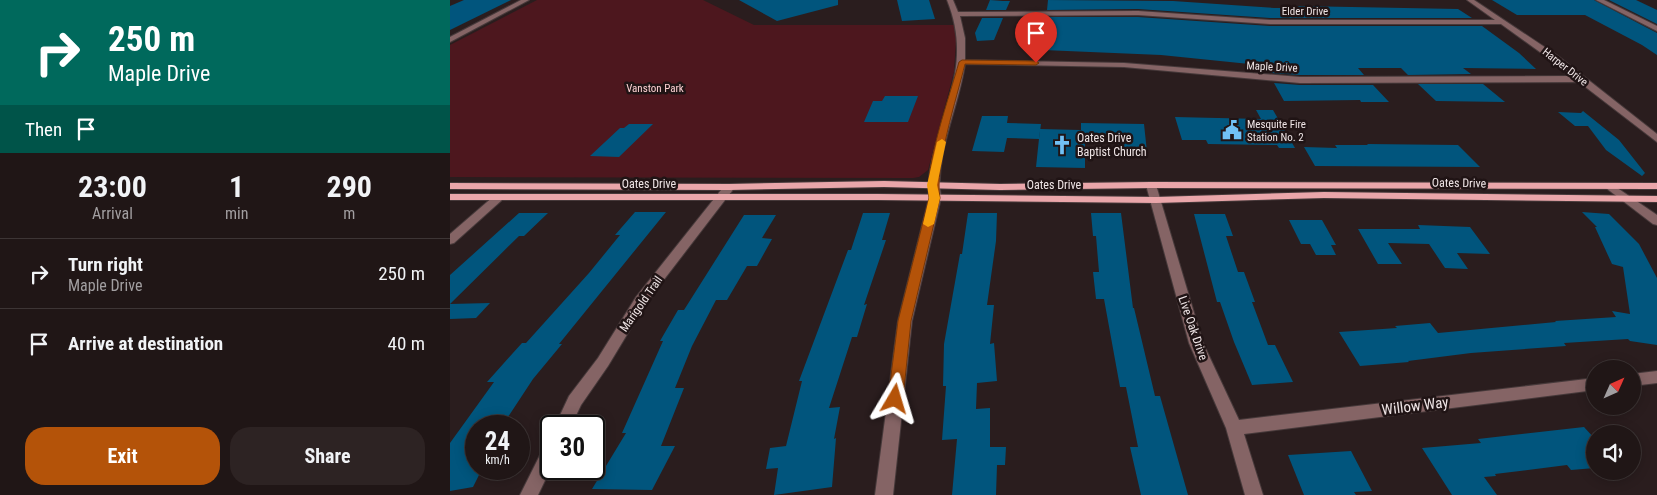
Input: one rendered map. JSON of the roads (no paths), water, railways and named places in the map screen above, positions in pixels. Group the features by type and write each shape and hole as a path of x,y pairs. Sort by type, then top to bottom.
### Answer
{"main road":[{"name":"Oates Drive","path":"450,186 725,192"},
{"name":"Oates Drive","path":"1153,192 1657,186"},
{"path":"498,198 514,187"},
{"name":"Oates Drive","path":"450,197 498,198 725,192 933,191 1657,199"}],"street":[{"path":"450,40 526,0"},
{"path":"884,495 905,321 962,62 958,14 950,0"},
{"name":"Harper Drive","path":"1470,0 1555,58 1657,139"},
{"path":"1599,0 1657,30"},
{"name":"Elder Drive","path":"958,14 1138,13 1270,22 1503,22"},
{"name":"Maple Drive","path":"962,62 1124,65 1300,80 1580,79"},
{"path":"1610,186 1657,220"},
{"name":"Marigold Trail","path":"568,415 575,401 603,362 641,300 725,192"},
{"name":"Live Oak Drive","path":"1153,192 1196,343 1234,428 1254,495"},
{"path":"450,240 498,198"},
{"path":"1641,379 1657,377"},
{"name":"Willow Way","path":"1234,428 1586,385"},
{"path":"529,495 540,472"}],"place":[{"name":"Mesquite Fire Station No. 2","path":"1232,130"},
{"name":"Oates Drive Baptist Church","path":"1062,145"}],"park label":[{"name":"Vanston Park","path":"655,88"}]}
